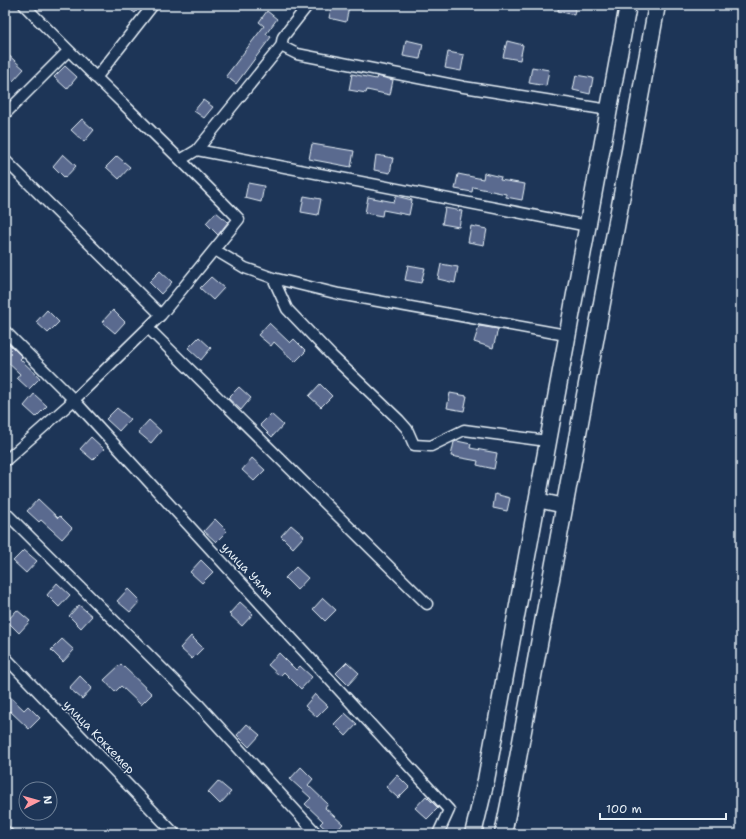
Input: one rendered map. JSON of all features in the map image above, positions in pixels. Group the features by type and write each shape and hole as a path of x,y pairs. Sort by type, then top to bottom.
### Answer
{"main road":[{"path":"473,834 487,772 566,335 588,226 628,5"},
{"path":"503,834 657,5"},
{"path":"537,500 565,506"}],"street":[{"path":"5,461 74,400 161,315 240,219 182,159 68,51 24,5"},
{"path":"96,78 153,5"},
{"path":"182,159 197,150 280,46 283,37 308,5"},
{"path":"280,46 297,54 359,67 464,87 609,110"},
{"path":"5,114 68,51"},
{"path":"197,150 588,226"},
{"path":"5,160 161,315"},
{"path":"216,250 246,268 272,278 340,294 566,335"},
{"path":"272,278 287,309 332,356 399,420 407,429 414,445 431,446 464,430 547,441"},
{"path":"148,328 426,604"},
{"name":"улица Уялы","path":"5,331 74,400 449,810 438,834"},
{"path":"5,512 198,704 317,834"},
{"name":"улица Коккемер","path":"5,657 175,834"},
{"path":"5,831 8,834"}],"building":[{"path":"124,5 141,5 135,13"},
{"path":"332,5 349,6 346,22 329,18"},
{"path":"559,5 576,5 574,15 558,11"},
{"path":"267,11 277,19 266,34 271,37 236,84 226,76 264,26 259,22"},
{"path":"406,40 423,44 420,59 403,56"},
{"path":"507,41 523,45 520,60 503,57"},
{"path":"5,52 24,69 13,81 5,73"},
{"path":"448,52 464,55 461,71 445,68"},
{"path":"65,66 77,77 67,89 54,77"},
{"path":"532,67 549,70 546,86 529,83"},
{"path":"352,74 376,79 377,76 393,80 390,95 367,90 366,93 349,90"},
{"path":"576,75 593,78 590,94 573,90"},
{"path":"203,100 213,107 204,118 194,111"},
{"path":"82,119 94,130 84,142 71,130"},
{"path":"312,144 354,151 351,167 309,159"},
{"path":"63,154 76,166 65,178 53,166"},
{"path":"376,155 393,158 390,173 374,170"},
{"path":"117,156 130,167 119,179 106,167"},
{"path":"484,173 501,177 500,180 525,184 522,200 506,197 506,194 473,187 472,192 455,189 458,174 483,179"},
{"path":"248,183 264,186 261,202 245,198"},
{"path":"304,196 321,199 318,215 301,212"},
{"path":"396,196 412,200 409,215 383,210 382,216 365,213 368,197 394,202"},
{"path":"445,208 462,211 459,227 442,224"},
{"path":"216,212 228,222 218,235 206,223"},
{"path":"471,226 487,229 484,245 468,242"},
{"path":"441,264 458,267 455,283 438,279"},
{"path":"408,265 425,268 421,283 405,280"},
{"path":"160,271 172,282 161,294 149,282"},
{"path":"211,277 224,288 213,300 200,288"},
{"path":"47,310 59,322 48,333 36,322"},
{"path":"113,310 125,322 115,333 102,322"},
{"path":"269,323 290,343 294,339 306,351 295,362 274,342 271,346 258,335"},
{"path":"479,326 498,329 493,348 474,342"},
{"path":"199,337 211,348 201,360 188,348"},
{"path":"5,340 22,357 20,359 40,378 29,389 17,378 20,374 5,360"},
{"path":"320,384 332,396 321,407 309,396"},
{"path":"239,387 251,398 241,410 228,398"},
{"path":"450,393 467,396 464,411 447,408"},
{"path":"34,394 47,406 36,417 24,406"},
{"path":"117,408 130,419 119,431 106,419"},
{"path":"271,414 283,425 272,437 260,425"},
{"path":"149,420 161,431 151,443 138,432"},
{"path":"91,437 104,449 93,460 80,449"},
{"path":"457,441 471,444 470,448 497,453 494,469 477,465 478,461 451,456 454,442"},
{"path":"252,458 265,470 254,481 242,470"},
{"path":"495,494 510,498 507,511 493,508"},
{"path":"38,499 58,518 60,516 72,528 62,539 41,520 39,522 27,511"},
{"path":"215,519 227,531 216,542 204,531"},
{"path":"291,525 304,536 293,548 281,536"},
{"path":"24,550 37,561 26,573 13,561"},
{"path":"201,560 213,572 202,583 190,572"},
{"path":"296,567 308,578 297,590 285,578"},
{"path":"57,583 70,595 59,607 47,595"},
{"path":"128,589 140,601 130,612 117,601"},
{"path":"323,598 336,610 325,621 313,609"},
{"path":"240,602 253,614 242,626 229,614"},
{"path":"79,605 92,616 81,628 69,616"},
{"path":"17,610 30,621 19,633 7,621"},
{"path":"191,636 203,648 192,659 180,648"},
{"path":"62,639 74,650 63,662 51,650"},
{"path":"279,653 296,670 300,666 312,677 301,689 284,672 280,676 268,665"},
{"path":"347,662 359,673 348,685 336,673"},
{"path":"121,664 152,694 141,705 121,686 115,692 104,680"},
{"path":"80,676 92,688 82,699 69,688"},
{"path":"5,692 24,710 28,706 40,718 29,729 10,711 5,716"},
{"path":"315,694 328,706 317,717 305,706"},
{"path":"345,713 357,724 346,736 334,724"},
{"path":"247,724 260,735 249,747 237,735"},
{"path":"301,767 313,779 308,785 328,804 325,808 343,824 334,834 331,834 320,824 323,821 305,804 311,798 290,779"},
{"path":"397,775 409,787 398,798 386,787"},
{"path":"218,781 231,792 220,804 208,792"},
{"path":"426,796 438,808 427,819 415,808"}]}
